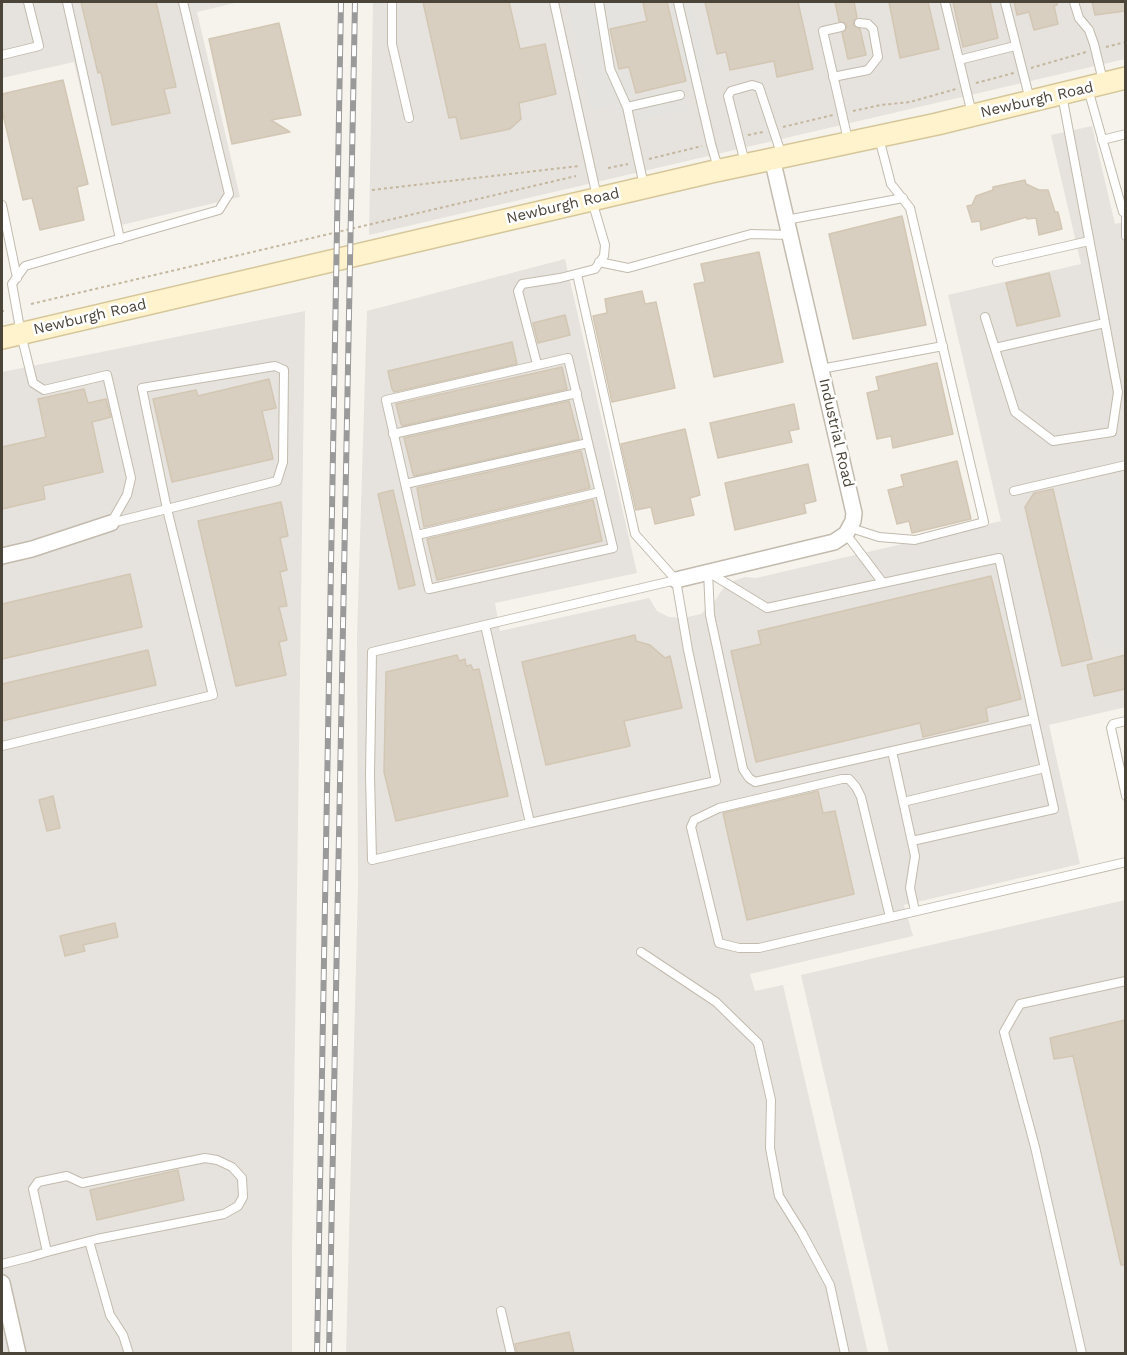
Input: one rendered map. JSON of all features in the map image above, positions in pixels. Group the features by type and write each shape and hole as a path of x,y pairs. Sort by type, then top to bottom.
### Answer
{"main road":[{"name":"Newburgh Road","path":"11,336 645,187 972,115 1125,78"}],"street":[{"name":"Industrial Road","path":"777,157 788,228 854,513 849,531"},
{"path":"2,555 32,549 111,523"},
{"path":"676,580 834,542 849,531"},
{"path":"2,1283 18,1353"}],"lane":[{"path":"2,55 39,46 28,2"},
{"path":"67,2 120,239"},
{"path":"111,523 127,495 131,478 107,375 44,390 33,383 11,336 12,284 25,266 219,210 229,194 183,2"},
{"path":"392,2 392,44 409,118"},
{"path":"537,364 518,291 522,284 595,269 604,256 605,245 595,199 591,166 554,2"},
{"path":"599,2 610,69 627,107 645,187"},
{"path":"678,2 719,170"},
{"path":"945,2 972,115"},
{"path":"1005,2 1031,101"},
{"path":"1074,2 1079,18 1089,30 1095,50 1102,140 1125,216 1125,236"},
{"path":"833,77 868,70 878,57 873,28 868,24 859,23"},
{"path":"841,27 823,31 849,141"},
{"path":"959,60 1015,46"},
{"path":"745,164 728,96 731,91 752,85 759,87 773,130 777,157"},
{"path":"985,317 1015,412 1053,441 1112,432 1118,392 1061,94"},
{"path":"627,107 680,95"},
{"path":"1102,140 1125,134"},
{"path":"849,531 879,537 915,540 984,522 910,208 891,184 879,135"},
{"path":"599,262 628,268 751,234 788,228 903,198"},
{"path":"2,205 17,278"},
{"path":"997,262 1089,241"},
{"path":"576,274 635,534 676,580 688,650 716,781 372,860 369,775 372,652 676,580"},
{"path":"994,348 1105,323"},
{"path":"821,369 943,346"},
{"path":"568,358 576,393 613,548 429,589 386,400 568,358"},
{"path":"2,746 213,695 167,509 142,388 275,366 284,370 283,462 277,481 167,509 111,523"},
{"path":"393,434 576,393"},
{"path":"405,484 588,443"},
{"path":"1014,491 1125,465"},
{"path":"417,535 600,492"},
{"path":"849,531 884,583"},
{"path":"708,572 767,608 999,558 1054,809 912,841"},
{"path":"708,572 710,615 743,769 755,782 1034,719"},
{"path":"485,625 530,823"},
{"path":"1125,721 1113,724 1111,728 1125,796"},
{"path":"892,751 915,856 910,888 915,911"},
{"path":"903,802 1045,768"},
{"path":"890,917 861,797 849,779 718,808 694,820 692,827 719,943 739,948 759,948 1125,862"},
{"path":"641,952 717,1002 758,1043 771,1100 770,1148 779,1196 830,1285 845,1353"},
{"path":"1082,1353 1035,1147 1004,1032 1020,1004 1125,981"},
{"path":"2,1264 89,1241 224,1214 238,1206 243,1197 242,1178 232,1167 217,1160 205,1158 82,1184 67,1176 38,1182 33,1189 47,1252"},
{"path":"89,1241 110,1315 123,1335 129,1353"},
{"path":"501,1311 511,1353"}],"path":[{"path":"738,138 842,113 910,102 1125,42"},
{"path":"608,168 711,144"},
{"path":"372,190 591,166"},
{"path":"31,304 576,176"}],"shaded area":[{"path":"2,2 239,2 197,12 240,197 113,227 74,62 2,78"},
{"path":"373,2 1125,2 1125,59 369,235"},
{"path":"567,2 644,2 640,3 644,20 607,29 616,70 627,68 634,98 682,86 687,110 639,120 637,111 619,114 613,105 591,110"},
{"path":"669,2 690,2 707,72 700,73 701,81 686,84"},
{"path":"1092,126 1115,224 1125,222 1126,707 1049,725 1080,864 904,905 913,936 750,974 755,991 783,985 868,1353 346,1354 358,887 357,637 367,311 565,259 637,573 495,603 500,631 649,598 657,611 669,617 683,618 701,614 714,602 722,590 733,581 745,577 756,578 1001,521 948,295 1081,264 1051,135"},
{"path":"305,311 292,1353 2,1353 2,372"},
{"path":"1117,476 1126,512 1125,646 1107,651 1104,641 1094,643 1060,489"},
{"path":"1125,900 1125,1353 889,1353 801,975"}],"building":[{"path":"81,2 156,2 176,87 164,89 170,113 112,125 101,72 98,73"},
{"path":"423,2 509,2 520,49 545,44 556,94 519,103 521,119 510,129 461,139 456,117 449,118"},
{"path":"667,2 686,81 636,93 629,67 619,69 610,29 647,21 643,3"},
{"path":"705,2 798,2 813,69 777,77 774,61 730,70 726,52 717,54"},
{"path":"835,2 854,2 857,17 853,25 860,29 866,55 848,59 842,33 847,26 839,21"},
{"path":"889,2 928,2 939,49 900,58"},
{"path":"953,2 990,2 998,38 963,47"},
{"path":"1014,2 1057,2 1054,6 1058,24 1034,30 1029,12 1017,15"},
{"path":"1092,2 1125,2 1125,11 1095,15"},
{"path":"279,23 301,115 271,120 290,132 232,144 209,39"},
{"path":"63,80 88,184 77,187 84,220 40,230 32,198 23,200 2,110 2,94"},
{"path":"1025,180 1026,184 1039,190 1048,190 1055,212 1058,212 1062,229 1039,235 1036,218 1027,219 1027,217 981,230 980,221 972,222 967,206 972,205 976,196 993,190 993,187"},
{"path":"902,216 926,325 853,339 829,234"},
{"path":"759,252 783,362 714,377 694,284 705,282 701,264"},
{"path":"1049,273 1060,316 1017,326 1006,283"},
{"path":"642,291 645,304 656,302 675,388 612,402 593,316 607,313 605,299"},
{"path":"565,315 570,335 538,343 533,323"},
{"path":"512,342 517,364 394,392 392,389 388,371"},
{"path":"937,363 953,434 893,448 891,436 877,439 867,393 879,390 876,377"},
{"path":"562,367 567,389 402,426 401,424 396,404"},
{"path":"269,379 276,408 262,411 273,459 172,482 153,399 196,390 198,396"},
{"path":"84,389 88,403 106,399 111,417 92,422 103,472 43,486 45,499 2,509 2,447 46,437 38,399"},
{"path":"569,401 579,439 414,476 413,474 404,438"},
{"path":"794,404 799,429 789,431 792,442 718,458 710,423"},
{"path":"685,429 700,495 690,498 694,515 655,524 651,507 636,510 621,444"},
{"path":"581,451 590,488 424,527 417,488"},
{"path":"957,461 971,519 912,533 909,521 897,524 888,490 904,486 901,475"},
{"path":"808,464 816,501 804,504 806,513 735,530 725,483"},
{"path":"1053,489 1092,659 1062,666 1025,507 1034,493"},
{"path":"393,490 415,585 399,589 378,494"},
{"path":"593,500 602,541 437,580 427,539"},
{"path":"281,502 288,536 280,538 287,570 280,572 287,606 279,607 287,640 279,642 286,675 236,686 198,521"},
{"path":"130,574 142,627 2,659 2,604"},
{"path":"991,576 1021,699 986,708 988,721 923,737 920,723 756,762 731,651 761,644 758,631"},
{"path":"635,635 636,641 650,645 665,658 670,656 682,708 624,721 630,746 546,765 522,662"},
{"path":"148,650 156,685 2,721 2,684"},
{"path":"457,655 459,661 465,659 466,666 471,665 473,670 479,669 508,796 396,821 384,772 386,672"},
{"path":"1125,655 1125,689 1094,696 1087,665"},
{"path":"818,791 823,813 835,811 854,894 747,920 723,813"},
{"path":"53,796 60,828 47,831 39,800"},
{"path":"115,923 118,937 83,945 85,951 65,956 60,936"},
{"path":"1125,1020 1125,1265 1121,1265 1073,1056 1054,1059 1050,1038"},
{"path":"178,1170 184,1200 97,1220 90,1190"},
{"path":"569,1332 574,1353 517,1353 515,1344"}],"railway":[{"path":"317,1354 341,2"},
{"path":"329,1354 355,2"}]}
